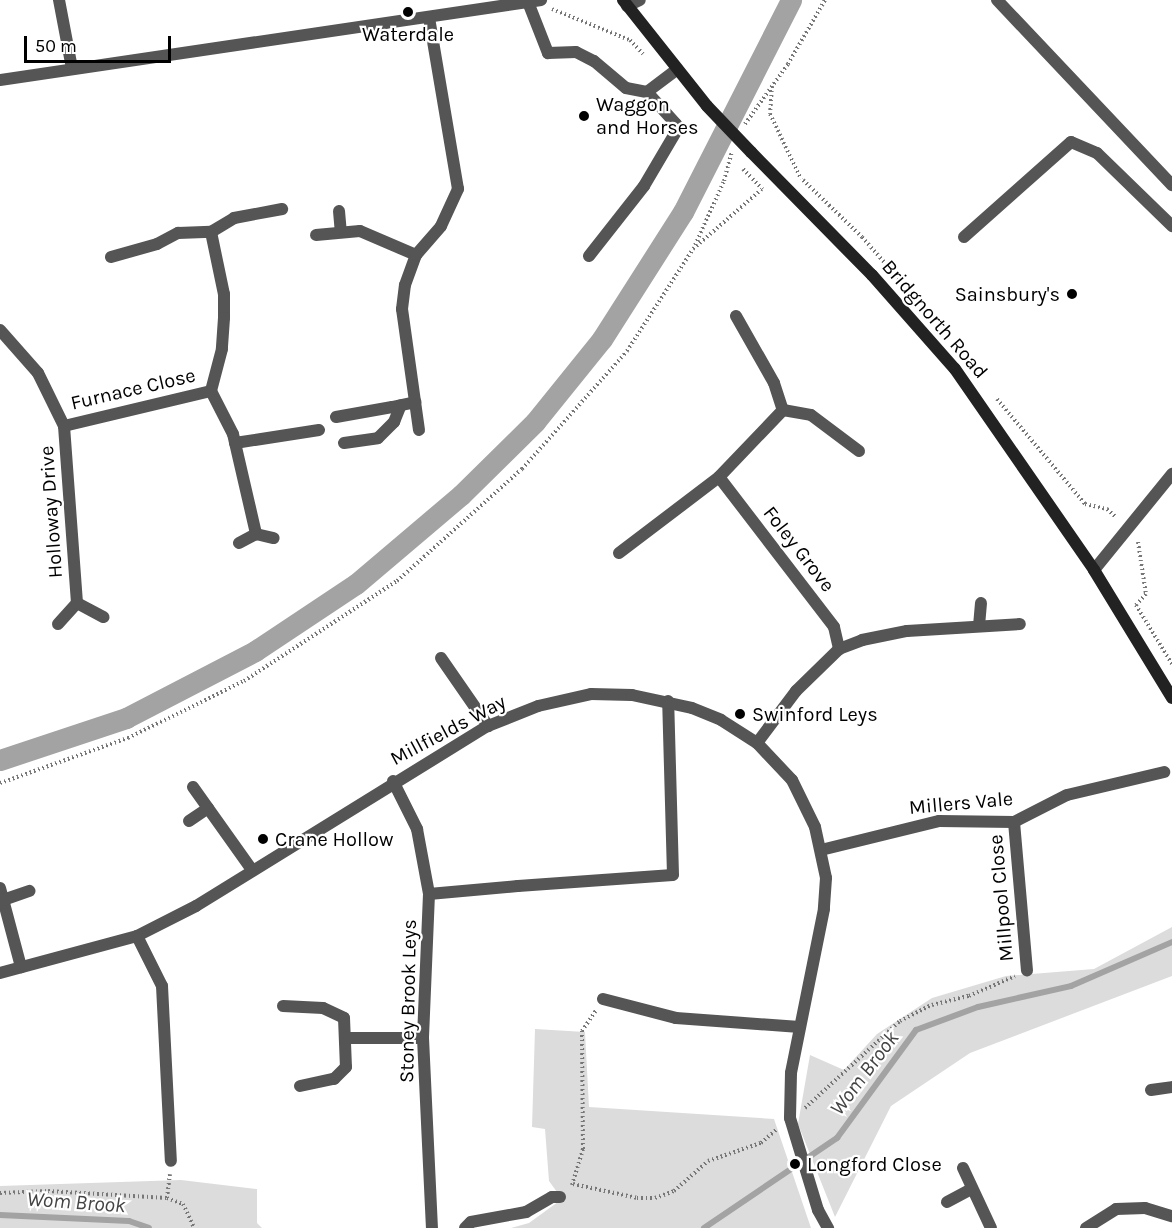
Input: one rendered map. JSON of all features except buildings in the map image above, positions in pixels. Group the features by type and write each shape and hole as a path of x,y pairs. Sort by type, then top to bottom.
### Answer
{"main road":[{"name":"Bridgnorth Road","path":"625,3 707,106 872,275 955,369 1094,570 1172,698"}],"street":[{"path":"59,0 72,68"},
{"path":"625,3 640,0"},
{"path":"997,0 1172,185"},
{"path":"0,80 533,1 548,53 576,52 594,61 626,88 647,92 676,124 677,130 644,186 589,256"},
{"path":"419,430 402,309 405,285 416,255 441,226 458,189 429,18"},
{"path":"647,92 677,69"},
{"path":"964,237 1071,142 1097,153 1172,226"},
{"path":"111,257 157,244 178,233 211,232 234,218 282,209"},
{"path":"339,211 341,232"},
{"path":"316,235 360,231 416,255"},
{"name":"Furnace Close","path":"211,232 224,302 222,349 211,391 224,413 235,443 256,534"},
{"path":"736,316 774,383 783,410"},
{"name":"Holloway Drive","path":"0,330 38,373 64,426 77,603"},
{"name":"Furnace Close","path":"64,426 211,391"},
{"path":"336,417 415,402"},
{"path":"344,443 378,438 394,422 397,406"},
{"path":"783,410 811,415 859,451"},
{"path":"619,553 718,477 783,410"},
{"path":"235,443 319,430"},
{"path":"1094,570 1172,474"},
{"name":"Foley Grove","path":"718,477 834,627 839,649"},
{"path":"239,543 256,534 274,538"},
{"path":"58,624 77,603 103,617"},
{"path":"980,626 981,603"},
{"path":"758,743 796,691 839,649 862,640 907,631 1020,624"},
{"path":"441,658 488,726"},
{"name":"Millfields Way","path":"0,973 137,936 195,906 393,781 488,726 538,706 591,694 668,701 721,720 758,743 806,802 821,850 826,878 824,909 791,1073 790,1118 818,1209 828,1228"},
{"path":"429,894 673,875 668,701"},
{"name":"Millers Vale","path":"821,850 939,821 1014,822 1066,795 1164,772"},
{"name":"Stoney Brook Leys","path":"393,781 417,829 429,894 423,1038 432,1228"},
{"path":"193,786 252,870"},
{"path":"189,822 208,808"},
{"name":"Millpool Close","path":"1014,822 1027,970"},
{"path":"21,967 2,894 29,891"},
{"path":"137,936 162,986 171,1161"},
{"path":"603,999 676,1018 800,1027"},
{"path":"283,1006 323,1008 344,1018 346,1067 334,1078 300,1086"},
{"path":"345,1038 423,1038"},
{"path":"1151,1090 1172,1087"},
{"path":"963,1168 970,1190 991,1228"},
{"path":"947,1202 970,1190"},
{"path":"465,1228 471,1222 526,1212 552,1197 560,1197"},
{"path":"1086,1228 1116,1209 1145,1208 1171,1213"}],"path":[{"path":"742,130 825,0"},
{"path":"533,1 630,40 664,79"},
{"path":"772,85 770,114 801,180"},
{"path":"0,783 128,738 244,681 397,581 462,526 547,442 627,351 693,249 724,181 736,141"},
{"path":"693,249 762,189"},
{"path":"573,1184 637,1198 655,1198 675,1191 708,1161 761,1143 843,1077 900,1021 932,1005 969,996 1027,970"},
{"path":"560,1197 573,1184 583,1149 582,1031 603,999"},
{"path":"167,1197 171,1161"},
{"path":"0,1193 48,1191 167,1197 183,1204 192,1228"}],"shaded area":[{"path":"1172,927 1172,976 970,1053 891,1106 835,1217 798,1124 810,1055 844,1070 877,1034 932,998 1006,976 1094,969"},
{"path":"535,1029 585,1032 589,1107 774,1119 811,1228 511,1228 529,1223 562,1199 549,1181 545,1129 532,1127"},
{"path":"181,1180 257,1189 257,1223 262,1228 0,1228 0,1186"}],"waterway":[{"path":"0,760 126,718 255,651 356,584 461,495 535,422 602,339 683,212 791,0"},
{"name":"Wom Brook","path":"704,1228 837,1138 916,1030 978,1007 1071,986 1172,942"},
{"name":"Wom Brook","path":"0,1215 129,1221 149,1228"}],"place":[{"name":"Waterdale","path":"408,12"},
{"name":"Waggon and Horses","path":"584,116"},
{"name":"Sainsbury's","path":"1072,294"},
{"name":"Swinford Leys","path":"740,714"},
{"name":"Crane Hollow","path":"263,839"},
{"name":"Longford Close","path":"795,1164"}]}
